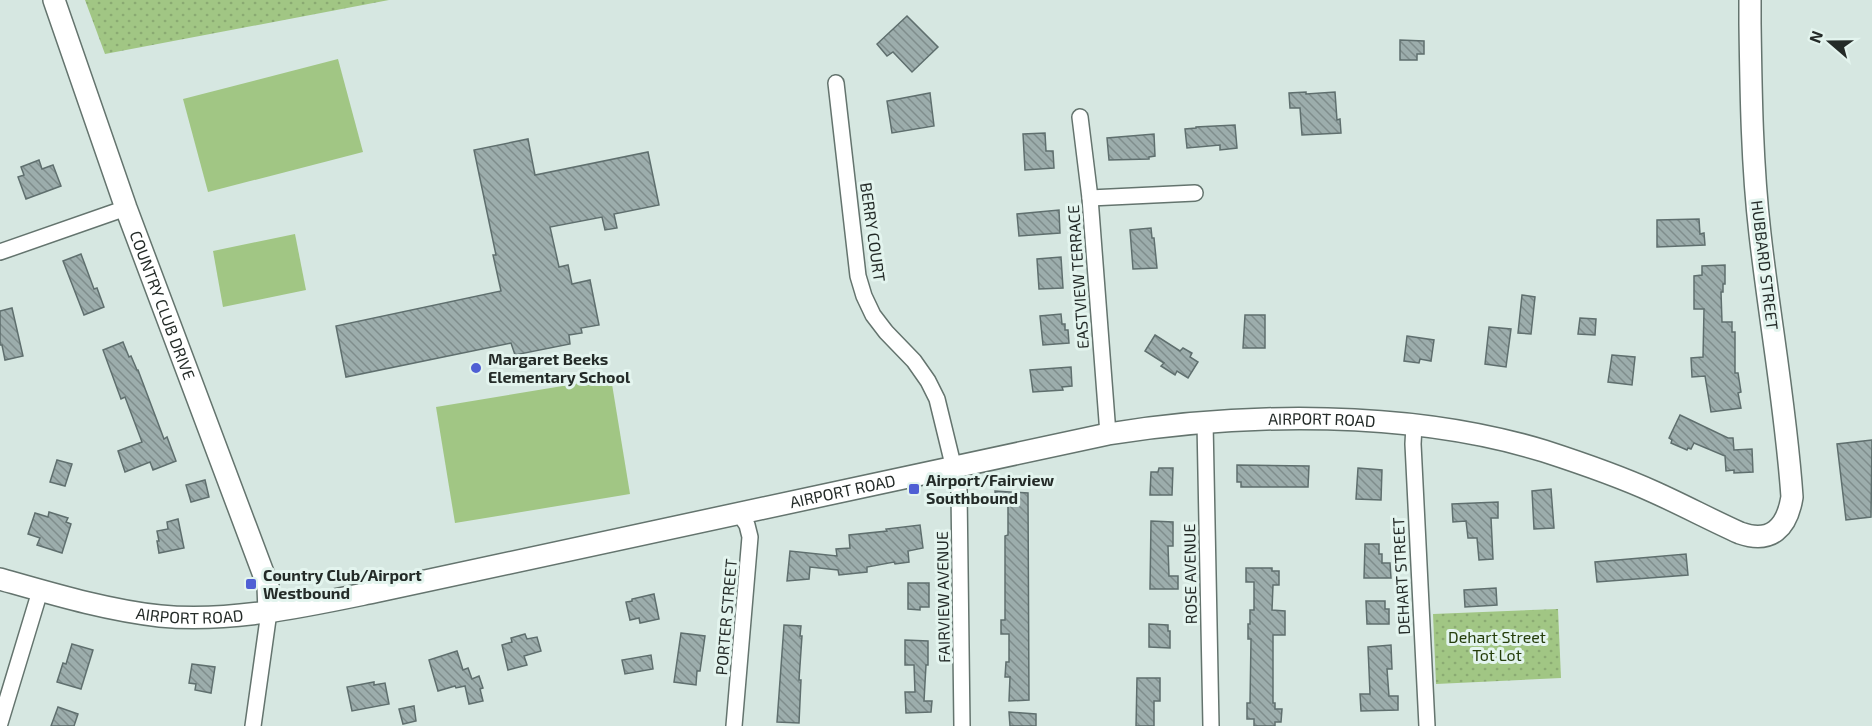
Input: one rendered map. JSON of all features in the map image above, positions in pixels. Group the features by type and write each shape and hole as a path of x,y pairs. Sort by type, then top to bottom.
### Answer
{"street":[{"name":"COUNTRY CLUB DRIVE","path":"54,0 126,208 268,586 269,612"},
{"name":"HUBBARD STREET","path":"1750,0 1754,178 1784,410 1792,497 1787,516 1780,528"},
{"name":"BERRY COURT","path":"836,83 858,276 864,296 880,323 914,361 928,381 937,399 954,467"},
{"name":"EASTVIEW TERRACE","path":"1080,117 1090,198 1108,434"},
{"path":"1090,198 1195,193"},
{"path":"0,252 126,208"},
{"name":"AIRPORT ROAD","path":"0,579 116,610 163,616 202,617 269,612 374,592 1108,434 1204,422 1326,420 1414,424 1477,434 1553,454 1595,468 1653,491 1750,537 1767,535 1780,528"},
{"name":"ROSE AVENUE","path":"1204,422 1211,726"},
{"name":"DEHART STREET","path":"1414,424 1413,444 1427,726"},
{"name":"FAIRVIEW AVENUE","path":"954,467 959,490 962,726"},
{"name":"PORTER STREET","path":"734,726 750,537 747,525 739,513"},
{"path":"0,723 40,591"},
{"path":"253,726 269,612"}],"green space":[{"path":"85,0 389,0 105,54"},
{"path":"338,59 363,152 208,192 183,99"},
{"path":"295,234 306,290 223,307 213,251"},
{"path":"611,378 630,494 455,523 436,407"},
{"name":"Dehart Street Tot Lot","path":"1558,609 1561,678 1436,684 1433,614"}],"building":[{"path":"907,16 938,47 912,72 893,52 887,56 877,44"},
{"path":"1400,40 1424,41 1424,54 1417,54 1417,60 1400,60"},
{"path":"1306,92 1306,94 1335,92 1337,120 1340,119 1341,133 1302,135 1300,108 1290,108 1289,93"},
{"path":"930,93 934,126 892,133 887,101"},
{"path":"1235,125 1237,148 1220,150 1220,145 1187,148 1185,129"},
{"path":"1045,133 1046,151 1053,151 1054,168 1025,170 1023,134"},
{"path":"1154,134 1155,156 1149,159 1109,160 1107,138"},
{"path":"528,139 535,175 648,152 659,205 614,214 617,228 605,230 602,217 550,227 559,267 568,265 572,284 590,280 599,325 581,328 582,333 569,335 570,344 515,355 511,343 346,377 336,326 501,291 493,255 496,255 474,150"},
{"path":"39,160 42,169 53,165 61,186 26,199 18,177 24,175 21,167"},
{"path":"1059,210 1060,233 1019,236 1017,214"},
{"path":"1699,219 1700,234 1704,233 1705,245 1657,247 1657,220"},
{"path":"1151,228 1157,268 1133,269 1130,230"},
{"path":"81,254 94,289 97,288 104,307 84,315 63,261"},
{"path":"1061,257 1063,288 1039,289 1037,259"},
{"path":"1725,265 1725,284 1721,292 1722,322 1732,322 1732,332 1735,332 1735,373 1738,373 1741,408 1711,412 1705,376 1692,377 1691,358 1703,357 1704,309 1694,309 1694,276 1702,275 1702,266"},
{"path":"1522,295 1535,297 1531,334 1518,333"},
{"path":"12,308 23,356 5,360 2,345 0,345 0,311"},
{"path":"1061,314 1062,324 1065,324 1065,330 1068,330 1069,343 1043,345 1040,316"},
{"path":"1245,315 1265,315 1265,348 1243,348"},
{"path":"1580,318 1596,319 1595,335 1578,334"},
{"path":"1489,327 1511,329 1506,367 1485,364"},
{"path":"1155,335 1180,351 1183,348 1192,353 1190,357 1198,362 1188,378 1177,371 1175,375 1161,366 1164,363 1145,351"},
{"path":"1407,336 1434,340 1431,361 1420,359 1419,363 1404,361"},
{"path":"123,342 138,370 164,439 167,437 176,461 153,470 150,462 125,472 118,451 142,442 125,397 121,399 103,350"},
{"path":"1612,355 1635,357 1632,385 1608,382"},
{"path":"1071,367 1072,386 1062,387 1063,390 1033,392 1030,370"},
{"path":"1680,415 1728,438 1733,438 1734,450 1752,449 1753,472 1726,471 1725,456 1694,443 1691,449 1687,450 1671,443 1672,440 1669,438"},
{"path":"1872,440 1871,517 1846,520 1837,444"},
{"path":"57,460 72,464 65,486 50,482"},
{"path":"1237,465 1309,466 1308,487 1241,487 1241,482 1237,482"},
{"path":"1159,468 1173,468 1172,495 1150,495 1151,472 1158,472"},
{"path":"1358,468 1382,470 1381,500 1356,499"},
{"path":"205,480 209,497 191,502 186,485"},
{"path":"1551,489 1554,528 1534,529 1532,491"},
{"path":"995,491 1028,493 1029,700 1009,701 1010,677 1005,677 1006,662 1009,662 1009,634 1001,634 1001,620 1005,620 1005,536 1008,535 1008,505 996,505"},
{"path":"1498,502 1498,518 1491,518 1493,559 1479,560 1477,538 1468,538 1466,521 1453,522 1452,504"},
{"path":"49,512 68,518 66,522 71,524 62,553 37,545 40,538 28,534 35,513 48,517"},
{"path":"178,519 184,548 159,553 157,531 168,529 167,522"},
{"path":"1151,521 1173,522 1173,546 1168,546 1169,576 1178,576 1178,589 1150,589"},
{"path":"920,525 923,548 908,551 909,562 867,567 867,572 839,575 838,570 810,567 809,579 787,581 790,551 837,556 836,549 850,548 849,535"},
{"path":"1365,544 1379,544 1382,563 1390,563 1391,578 1364,578"},
{"path":"1686,554 1688,575 1597,582 1595,562"},
{"path":"1246,568 1272,568 1272,571 1279,571 1279,585 1273,585 1272,610 1285,611 1285,635 1273,635 1273,703 1275,703 1275,709 1282,709 1281,722 1275,722 1275,726 1254,726 1254,719 1247,719 1247,703 1250,703 1251,639 1248,639 1248,624 1250,624 1250,610 1254,610 1254,582 1246,582"},
{"path":"908,583 929,583 929,607 920,607 920,610 908,609"},
{"path":"1496,588 1497,605 1465,607 1464,590"},
{"path":"654,594 659,619 640,623 639,618 630,620 626,602"},
{"path":"1366,601 1385,601 1385,609 1389,609 1389,624 1367,624"},
{"path":"1149,624 1168,625 1170,648 1149,647"},
{"path":"784,625 801,626 799,723 777,722"},
{"path":"681,633 705,636 696,685 674,682"},
{"path":"525,634 527,639 537,637 541,651 524,656 527,665 508,670 502,645 512,642 511,638"},
{"path":"905,640 928,641 924,701 932,701 931,712 906,713 905,692 915,692 914,665 905,665"},
{"path":"72,644 93,650 81,689 57,682"},
{"path":"1391,645 1392,669 1387,669 1389,696 1398,696 1398,710 1361,711 1360,694 1370,694 1368,647"},
{"path":"457,651 463,670 468,668 472,679 479,676 483,688 480,689 483,701 469,704 465,686 456,688 455,686 438,691 429,660"},
{"path":"651,655 653,669 625,674 622,660"},
{"path":"192,664 215,667 211,693 195,690 196,684 189,683"},
{"path":"1137,678 1160,678 1160,701 1154,701 1154,726 1136,726"},
{"path":"374,682 374,685 385,683 389,704 352,711 347,687"},
{"path":"414,706 416,721 403,724 399,709"},
{"path":"58,707 78,714 74,726 51,726"},
{"path":"1009,712 1036,714 1036,726 1010,726"}],"place":[{"name":"Margaret Beeks Elementary School","path":"476,368"},
{"name":"Airport/Fairview Southbound","path":"914,489"},
{"name":"Country Club/Airport Westbound","path":"251,584"}]}
